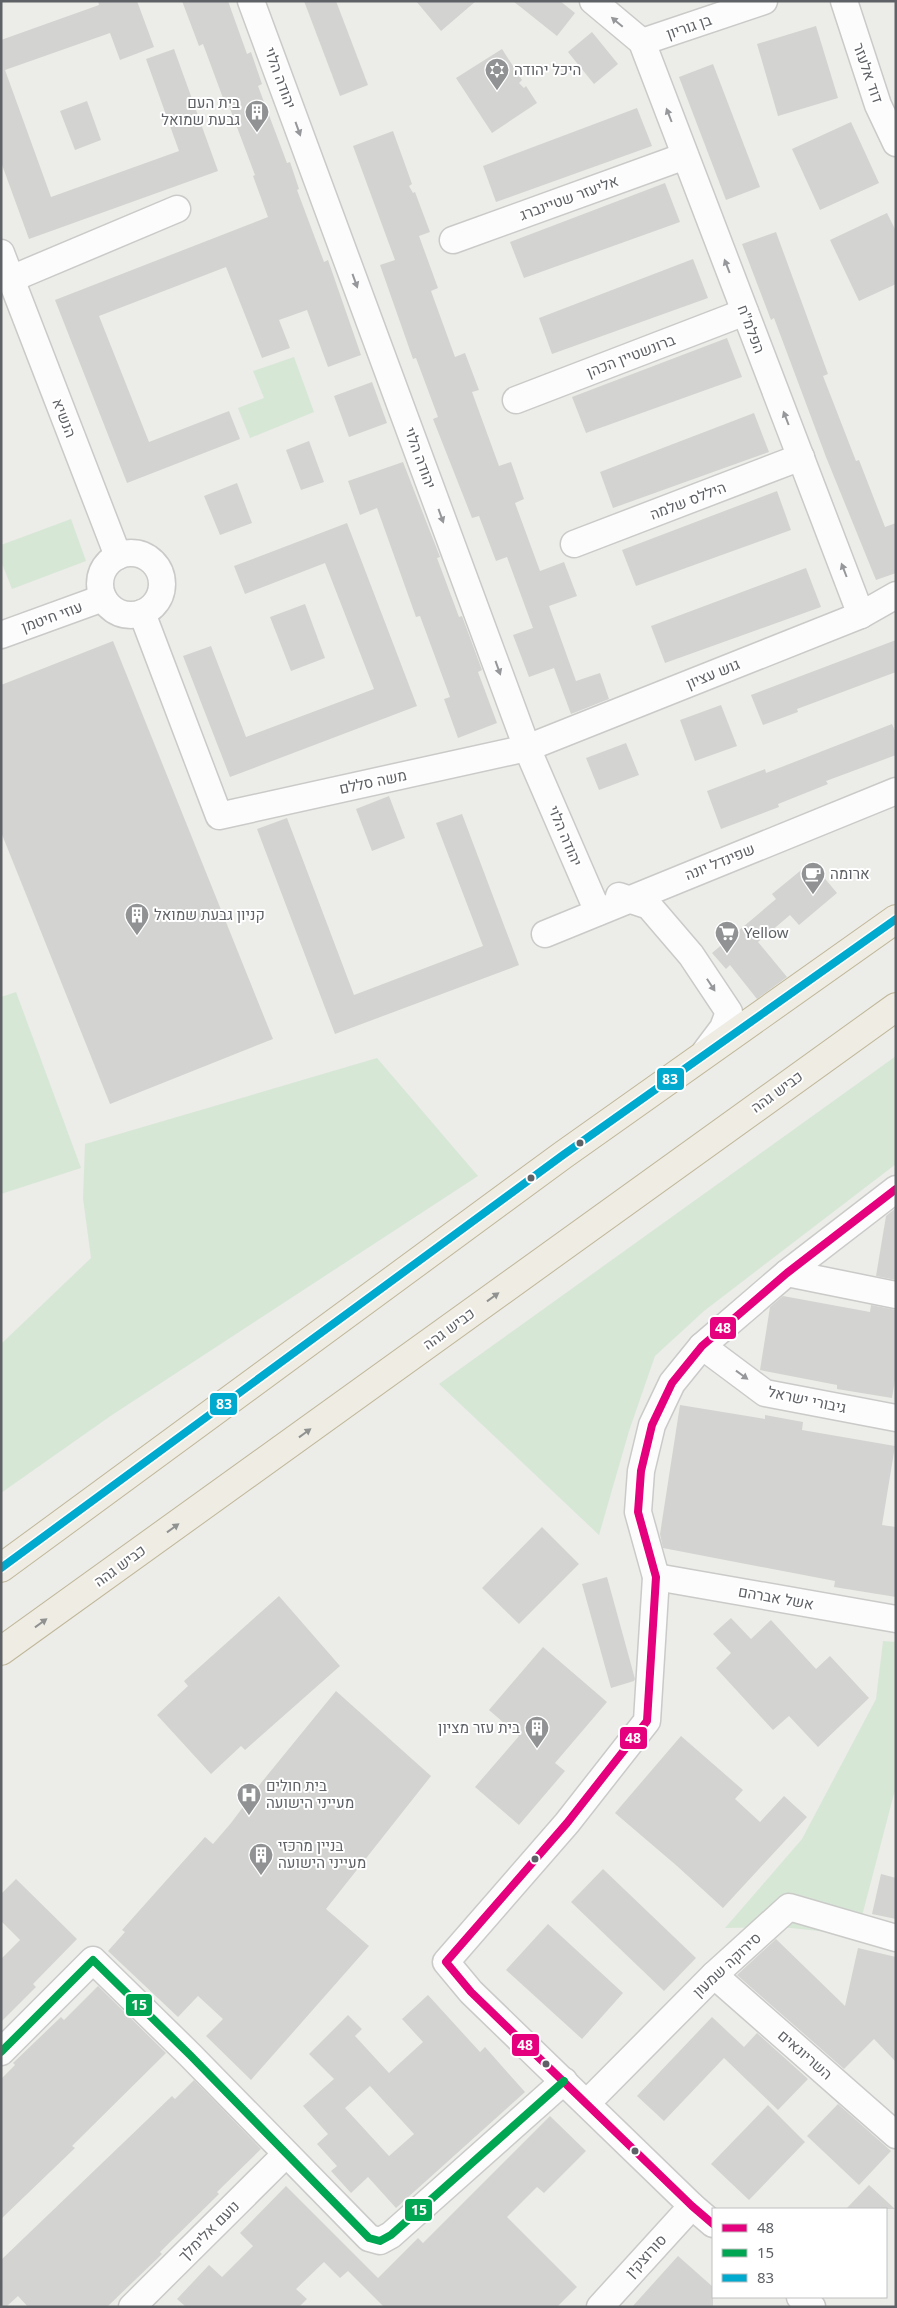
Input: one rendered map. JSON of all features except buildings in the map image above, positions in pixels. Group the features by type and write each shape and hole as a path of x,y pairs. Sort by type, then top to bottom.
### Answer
{"highway":[{"path":"1,1568 562,1155 896,919"},
{"name":"כביש גהה","path":"1,1652 896,1007"}],"street":[{"name":"יהודה הלוי","path":"251,1 527,748 598,912"},
{"path":"593,1 642,42"},
{"name":"בן גוריון","path":"642,42 764,1"},
{"name":"דוד אלעזר","path":"844,1 878,105 896,143"},
{"name":"הפלמ\"ח","path":"642,42 861,615"},
{"name":"אליעזר שטיינברג","path":"453,240 685,156"},
{"path":"11,279 177,209"},
{"name":"הנשיא","path":"1,254 118,556"},
{"name":"ברונשטיין הכהן","path":"516,400 745,312"},
{"name":"היללס שלמה","path":"574,544 801,457"},
{"path":"139,555 151,561 158,569 162,584 160,595 151,608 142,613 124,614 110,607 103,598 100,582 103,571 109,562 118,556 139,555"},
{"name":"גוש עציון","path":"527,748 861,615 896,595"},
{"name":"עוזי חיטמן","path":"1,635 103,598"},
{"name":"משה סללם","path":"142,613 219,816 527,748"},
{"name":"שפינדל יונה","path":"545,934 896,791"},
{"path":"587,888 610,892 649,906 683,945 729,1012 723,1028 702,1056"},
{"path":"712,2223 471,1992 446,1962 567,1823 648,1721 656,1577 638,1512 640,1471 652,1425 672,1383 702,1346 787,1273 896,1189"},
{"path":"787,1273 896,1295"},
{"name":"גיבורי ישראל","path":"702,1346 766,1392 896,1418"},
{"name":"אשל אברהם","path":"656,1577 896,1619"},
{"name":"סירוקה שמעון","path":"587,2103 714,1975 789,1907 896,1938"},
{"path":"1,2052 93,1960 190,2055 369,2238 380,2241 391,2235 564,2081"},
{"name":"השריונאים","path":"714,1975 896,2135"},
{"name":"נועם אלימלך","path":"132,2307 286,2154"},
{"name":"סורוצקין","path":"600,2307 692,2206"},
{"path":"801,2298 812,2307"}],"green space":[{"path":"294,357 314,412 250,438 238,408 264,398 253,371"},
{"path":"71,519 86,561 12,589 1,561 1,545"},
{"path":"16,992 81,1168 1,1194 1,997"},
{"path":"896,1056 896,1164 704,1311 655,1356 629,1431 599,1535 439,1384"},
{"path":"377,1058 478,1176 112,1415 1,1493 1,1344 91,1258 83,1198 85,1144"},
{"path":"883,1641 896,1642 896,1786 857,1935 781,1927 725,1928 802,1839 876,1699"}],"transit line":[{"name":"83","path":"1,1568 563,1155 896,919"},
{"name":"48","path":"712,2223 471,1992 446,1962 567,1823 647,1721 656,1577 638,1512 641,1471 652,1425 672,1383 702,1346 787,1273 896,1189"},
{"name":"15","path":"1,2052 93,1960 190,2055 369,2238 380,2241 391,2235 564,2081"}],"place":[{"name":"היכל יהודה","path":"497,91"},
{"name":"בית העם גבעת שמואל","path":"257,133"},
{"name":"ארומה","path":"813,895"},
{"name":"קניון גבעת שמואל","path":"137,936"},
{"name":"Yellow","path":"727,954"},
{"name":"בית עזר מציון","path":"537,1749"},
{"name":"בית חולים מעייני הישועה","path":"249,1816"},
{"name":"בניין מרכזי מעייני הישועה","path":"261,1876"}]}
